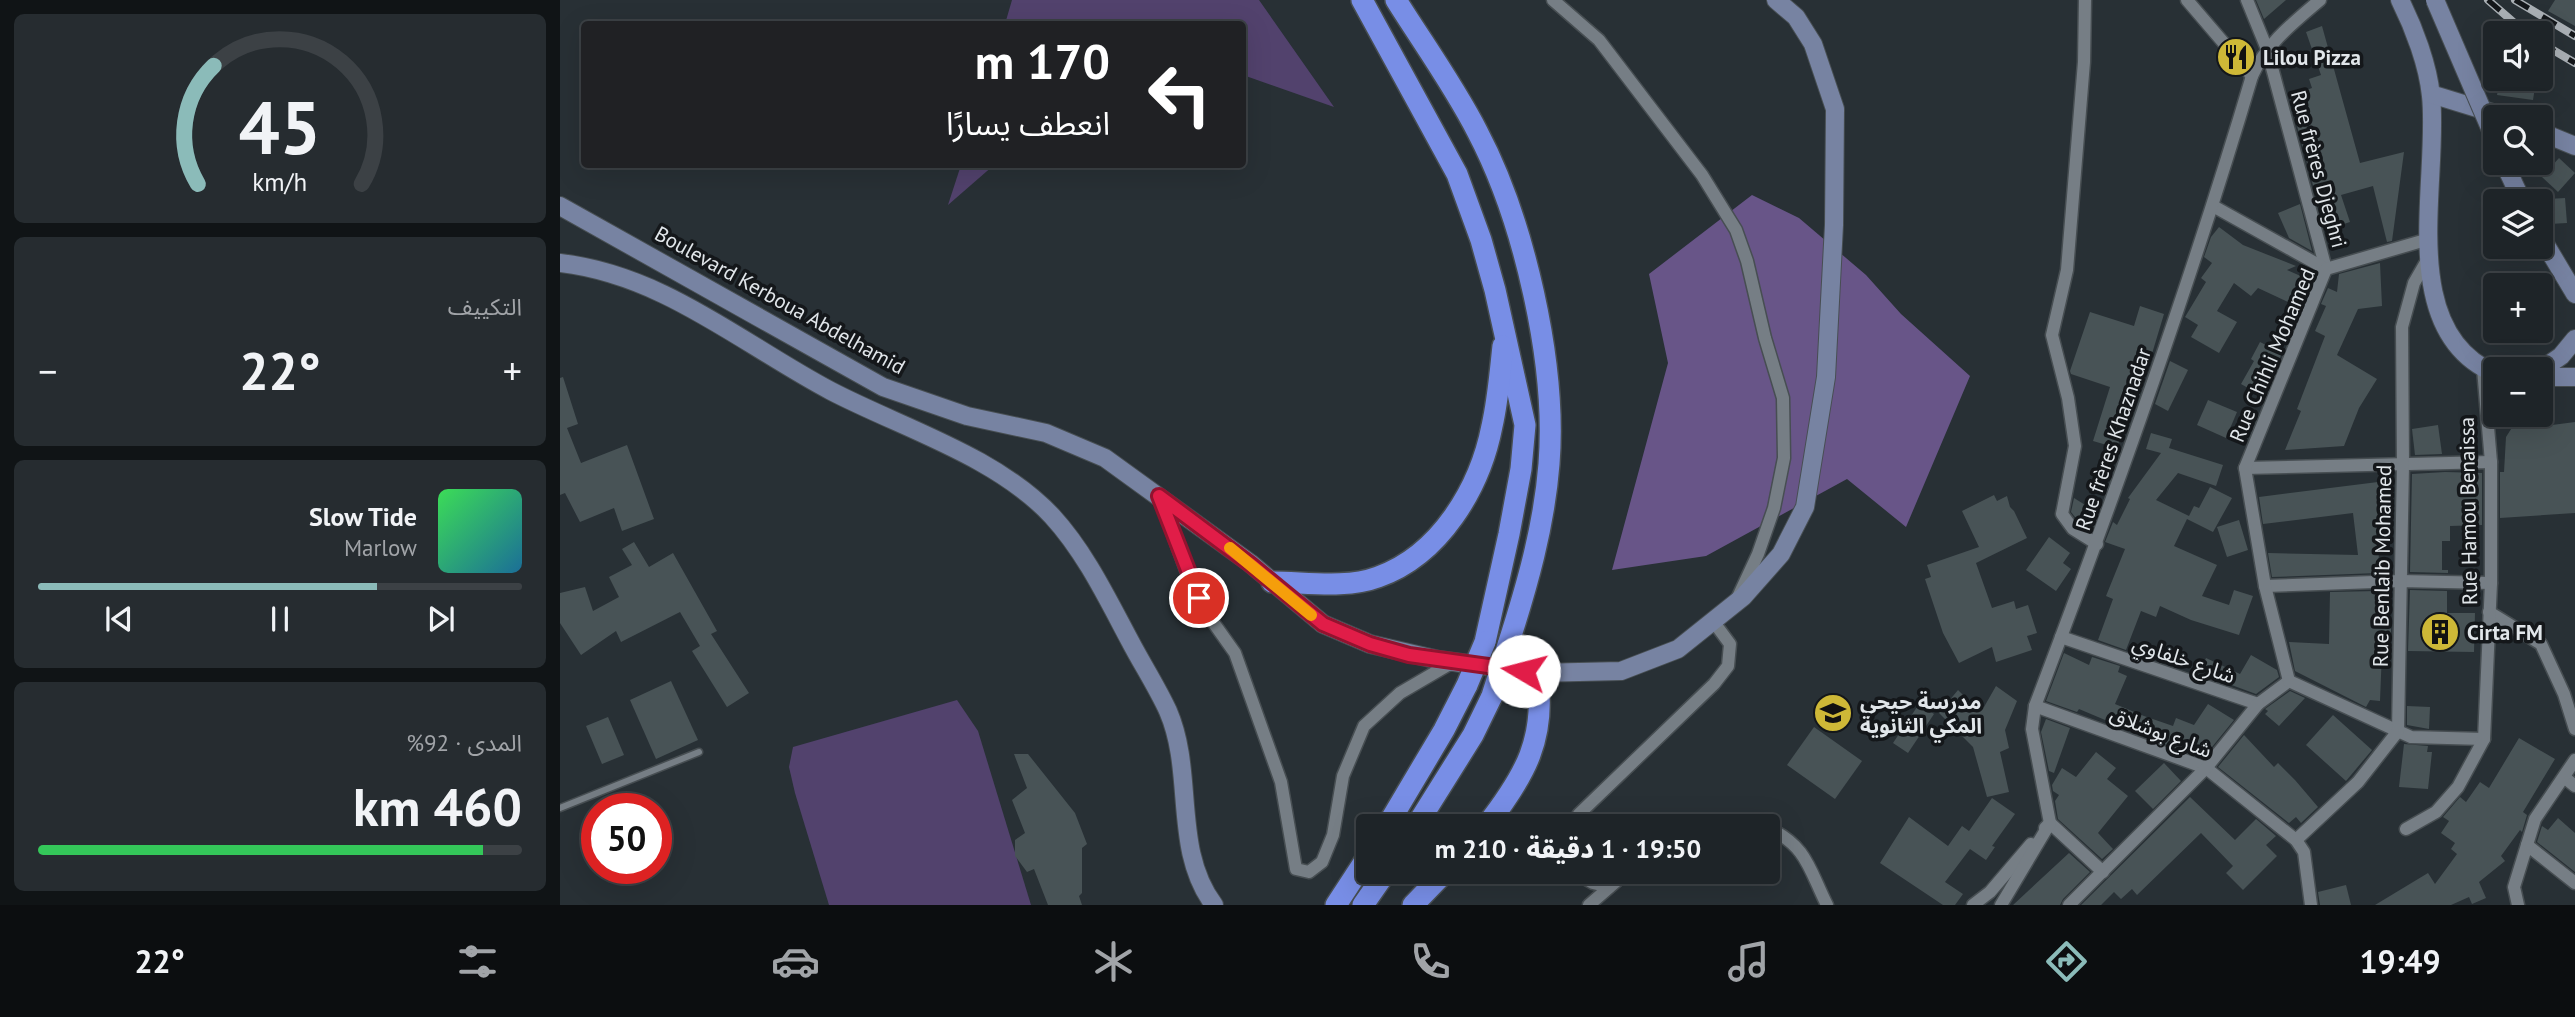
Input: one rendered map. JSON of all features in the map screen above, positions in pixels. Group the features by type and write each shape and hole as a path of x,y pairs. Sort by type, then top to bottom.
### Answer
{"highway":[{"path":"1362,0 1457,174 1481,240 1506,330 1525,425 1521,469 1485,642 1444,730 1394,814"},
{"path":"1396,0 1477,131 1500,187 1525,258 1538,312 1546,372 1549,463 1543,514 1529,580 1492,696 1473,735 1424,814"},
{"path":"1272,582 1340,583 1376,578 1405,564 1436,538 1462,505 1476,477 1492,427 1506,330"},
{"path":"1496,814 1510,796 1528,763 1538,736 1541,703 1537,673"},
{"path":"1336,905 1356,874"},
{"path":"1363,905 1378,884"},
{"path":"1413,905 1433,884"}],"main road":[{"name":"Boulevard Kerboua Abdelhamid","path":"560,206 883,387 967,416 1046,433 1105,458 1272,582 1323,624 1370,644 1409,655 1453,662 1537,673 1621,671 1678,649 1735,603 1781,554 1805,507 1826,377 1834,225 1835,109 1813,44 1796,17 1776,0"},
{"path":"2400,0 2415,36 2431,94 2429,248 2440,315 2446,332 2456,346 2483,367"},
{"path":"2435,0 2483,112"},
{"path":"2431,94 2483,110"},
{"path":"2553,137 2575,146"},
{"path":"2553,258 2575,295"},
{"path":"560,264 652,287 707,315 789,369 991,469 1051,514 1091,570 1168,712 1179,750 1183,798 1196,873 1212,902"},
{"path":"2553,362 2575,339"},
{"path":"2553,377 2575,377"},
{"path":"895,421 896,407 901,397 907,395"}],"street":[{"path":"1553,0 1599,40 1702,175 1736,230 1748,261 1765,338 1783,398 1784,458 1774,508 1758,554 1735,603"},
{"path":"2085,0 2084,62 2067,270 2052,335 2068,398 2075,446 2062,514 2073,529 2097,544"},
{"path":"2187,0 2252,76"},
{"name":"Rue frères Djeghri","path":"2247,0 2267,49 2326,269"},
{"name":"Rue frères Khaznadar","path":"2050,823 2032,729 2035,706 2097,544 2214,206 2252,76 2267,49 2320,0"},
{"path":"2214,206 2326,269"},
{"name":"Rue Chihli Mohamed","path":"2289,681 2265,586 2245,468 2326,269 2429,248"},
{"name":"Rue Benlaib Mohamed","path":"2398,731 2403,327 2414,283 2429,248"},
{"name":"Rue Hamou Benaissa","path":"2406,829 2436,812 2458,787 2484,739 2491,583 2490,427"},
{"path":"2245,468 2491,462"},
{"path":"1159,496 1190,581 1208,615 1235,653 1281,782 1296,869 1309,872 1322,862 1333,835 1343,776 1364,726 1400,693 1453,662"},
{"path":"2265,586 2400,581 2491,583"},
{"path":"2489,612 2541,644 2564,694 2575,729"},
{"path":"1579,814 1714,684 1728,666 1730,644 1713,621"},
{"name":"شارع خلفاوي","path":"2061,637 2258,704"},
{"path":"2069,905 2206,768 2258,704 2289,681 2411,737 2484,739"},
{"name":"شارع بوشلاق","path":"2035,706 2206,768 2296,840"},
{"path":"2311,905 2304,852 2296,840 2358,782 2398,731"},
{"path":"2518,905 2514,887 2535,819 2575,760"},
{"path":"2564,777 2575,786"},
{"path":"2050,823 2103,872"},
{"path":"1973,905 1990,891 2050,823"},
{"path":"2001,905 2050,823"},
{"path":"1780,833 1802,851 1826,905"},
{"path":"2527,845 2575,883"},
{"path":"1597,884 1609,887"},
{"path":"1589,905 1613,884"}],"lane":[{"path":"560,808 699,752"}],"shaded area":[{"path":"1012,0 1259,0 1334,107 1246,76 1246,21 1006,21"},
{"path":"960,168 991,168 948,205"},
{"path":"1752,195 1799,218 1866,275 1901,314 1970,376 1906,527 1847,479 1706,556 1612,570 1668,363 1649,274"},
{"path":"957,700 978,731 1031,905 829,905 789,767 793,747"}],"building":[{"path":"2256,0 2286,0 2264,19"},
{"path":"2555,0 2575,0 2575,26 2548,11"},
{"path":"2322,26 2360,163 2404,152 2392,241 2387,242 2373,186 2341,195 2350,222 2325,230 2289,96 2312,88 2309,79 2321,75 2306,32"},
{"path":"2498,91 2534,91 2533,100 2497,95"},
{"path":"2559,158 2575,173 2558,192 2542,177 2553,175 2553,165"},
{"path":"2565,198 2567,223 2553,224 2553,199"},
{"path":"2300,204 2312,251 2289,238 2278,213"},
{"path":"2219,227 2243,245 2296,266 2287,270 2312,281 2305,297 2295,292 2290,303 2258,288 2251,296 2234,283 2217,311 2237,322 2219,353 2191,337 2198,325 2185,317 2206,282 2201,278 2212,263 2204,257 2211,237"},
{"path":"2380,263 2382,306 2358,309 2337,355 2377,379 2359,408 2344,446 2285,450 2301,411 2297,409 2325,336 2315,331 2326,306 2321,304 2328,288 2337,292 2339,274"},
{"path":"2140,306 2164,314 2139,397 2134,394 2117,448 2093,441 2110,387 2071,374 2070,371 2090,312 2134,326"},
{"path":"2260,342 2282,353 2264,397 2241,384 2254,361 2251,359"},
{"path":"2170,361 2188,370 2168,411 2155,404"},
{"path":"563,377 578,424 567,428 581,463 627,445 654,519 622,531 614,508 580,522 565,493 560,495 560,378"},
{"path":"2208,400 2237,412 2226,438 2197,425"},
{"path":"2575,422 2575,513 2500,518 2500,472 2504,472 2506,437 2512,427 2553,427"},
{"path":"2438,425 2442,454 2415,455 2412,429"},
{"path":"2151,433 2172,439 2169,448 2223,465 2216,486 2178,473 2156,500 2189,516 2194,506 2199,508 2210,487 2232,498 2213,532 2187,519 2174,546 2217,565 2202,596 2229,605 2234,590 2253,596 2239,635 2191,620 2160,606 2156,617 2141,611 2126,650 2098,640 2113,599 2106,596 2125,549 2105,542 2113,522 2117,525 2130,499 2128,498 2161,453 2146,449"},
{"path":"2482,473 2482,525 2450,526 2450,541 2442,541 2442,570 2448,570 2448,573 2410,572 2412,474"},
{"path":"2394,480 2393,507 2381,508 2386,550 2379,551 2378,573 2272,577 2268,553 2358,555 2353,513 2263,524 2259,497"},
{"path":"1994,495 1997,501 2007,496 2027,538 1976,563 1992,608 2014,601 2016,609 2028,605 2037,633 2027,636 2032,650 1996,662 1992,647 1959,663 1943,633 1925,579 1931,577 1927,565 1979,547 1962,511"},
{"path":"2074,498 2098,513 2091,530 2071,512"},
{"path":"2239,520 2248,550 2227,557 2217,527"},
{"path":"2049,537 2070,553 2063,563 2071,569 2056,591 2026,570"},
{"path":"634,542 649,567 673,553 717,631 711,634 749,693 727,707 692,651 700,646 680,612 621,642 616,631 581,655 560,623 560,593 585,587 593,611 619,597 609,577 632,565 622,549"},
{"name":"Cirta FM","path":"2410,590 2447,591 2447,613 2475,613 2474,652 2408,651"},
{"path":"2377,591 2375,626 2391,627 2391,651 2382,651 2380,701 2370,700 2366,707 2295,671 2289,642 2329,644 2330,592"},
{"path":"2064,653 2089,665 2092,657 2120,666 2118,672 2127,676 2115,704 2144,716 2173,726 2176,718 2194,725 2208,704 2234,720 2203,758 2164,744 2122,719 2117,725 2079,709 2077,712 2046,701"},
{"path":"2251,655 2277,670 2279,677 2256,694 2199,673 2206,658 2240,674"},
{"path":"671,681 698,740 656,759 630,700"},
{"path":"1996,686 2017,701 2005,730 2009,748 2000,752 2009,792 1987,797 1973,747 1939,713 1958,690 1976,708 1978,702 1984,707"},
{"path":"2290,691 2305,698 2279,726 2265,714 2268,711 2265,709"},
{"path":"1919,704 1934,714 1908,753 1893,743"},
{"path":"2407,706 2430,707 2429,729 2407,725"},
{"path":"2333,715 2372,750 2346,781 2306,745"},
{"path":"608,717 624,755 602,764 586,726"},
{"path":"2046,719 2070,728 2054,773 2049,771 2041,732"},
{"path":"1814,727 1862,761 1835,799 1787,765"},
{"path":"2244,735 2274,767 2278,763 2318,807 2301,823 2296,817 2289,823 2218,767"},
{"path":"2519,738 2555,759 2523,812 2527,815 2522,832 2520,830 2501,856 2505,861 2479,882 2486,898 2472,904 2469,897 2451,905 2375,905 2428,873 2435,884 2457,854 2451,849 2455,843 2441,833 2449,821 2443,817 2460,797 2466,802 2480,782 2489,788"},
{"path":"2404,744 2428,746 2427,752 2432,752 2428,789 2399,787"},
{"path":"2096,752 2116,768 2107,779 2128,796 2098,833 2113,849 2102,859 2058,819 2055,801 2059,795 2053,791 2052,785 2062,768 2076,777"},
{"path":"1014,754 1028,754 1075,813 1087,844 1082,848 1082,893 1079,896 1082,905 1048,905 1034,869 1027,872 1015,856 1015,840 1025,833 1012,800 1027,788"},
{"path":"2164,763 2181,781 2153,809 2135,791"},
{"path":"2190,797 2235,840 2256,819 2276,836 2266,845 2277,856 2243,890 2226,873 2233,866 2201,833 2137,895 2132,889 2121,899 2114,892 2101,905 2081,905"},
{"path":"1992,798 2015,814 1992,846 1995,847 1986,860 1970,849 1945,882 1963,894 1955,905 1943,905 1880,863 1909,817 1948,846 1962,826 1969,831"},
{"path":"2558,818 2575,833 2575,872 2537,842 2542,826 2548,830"},
{"path":"2069,853 2090,872 2060,905 2013,905"},
{"path":"2346,885 2351,905 2320,905 2318,892"}],"railway":[{"path":"2488,0 2512,21"},
{"path":"2515,0 2575,36"},
{"path":"2553,50 2575,63"}],"slow traffic":[{"path":"1230,548 1311,615"}],"place":[{"name":"Lilou Pizza","path":"2236,57"},
{"name":"Cirta FM","path":"2440,632"},
{"name":"مدرسة حيحي المكي الثانوية","path":"1833,713"}],"route":[{"path":"1199,598 1190,581 1159,496 1250,564 1323,624 1370,644 1409,655 1524,671"}]}
